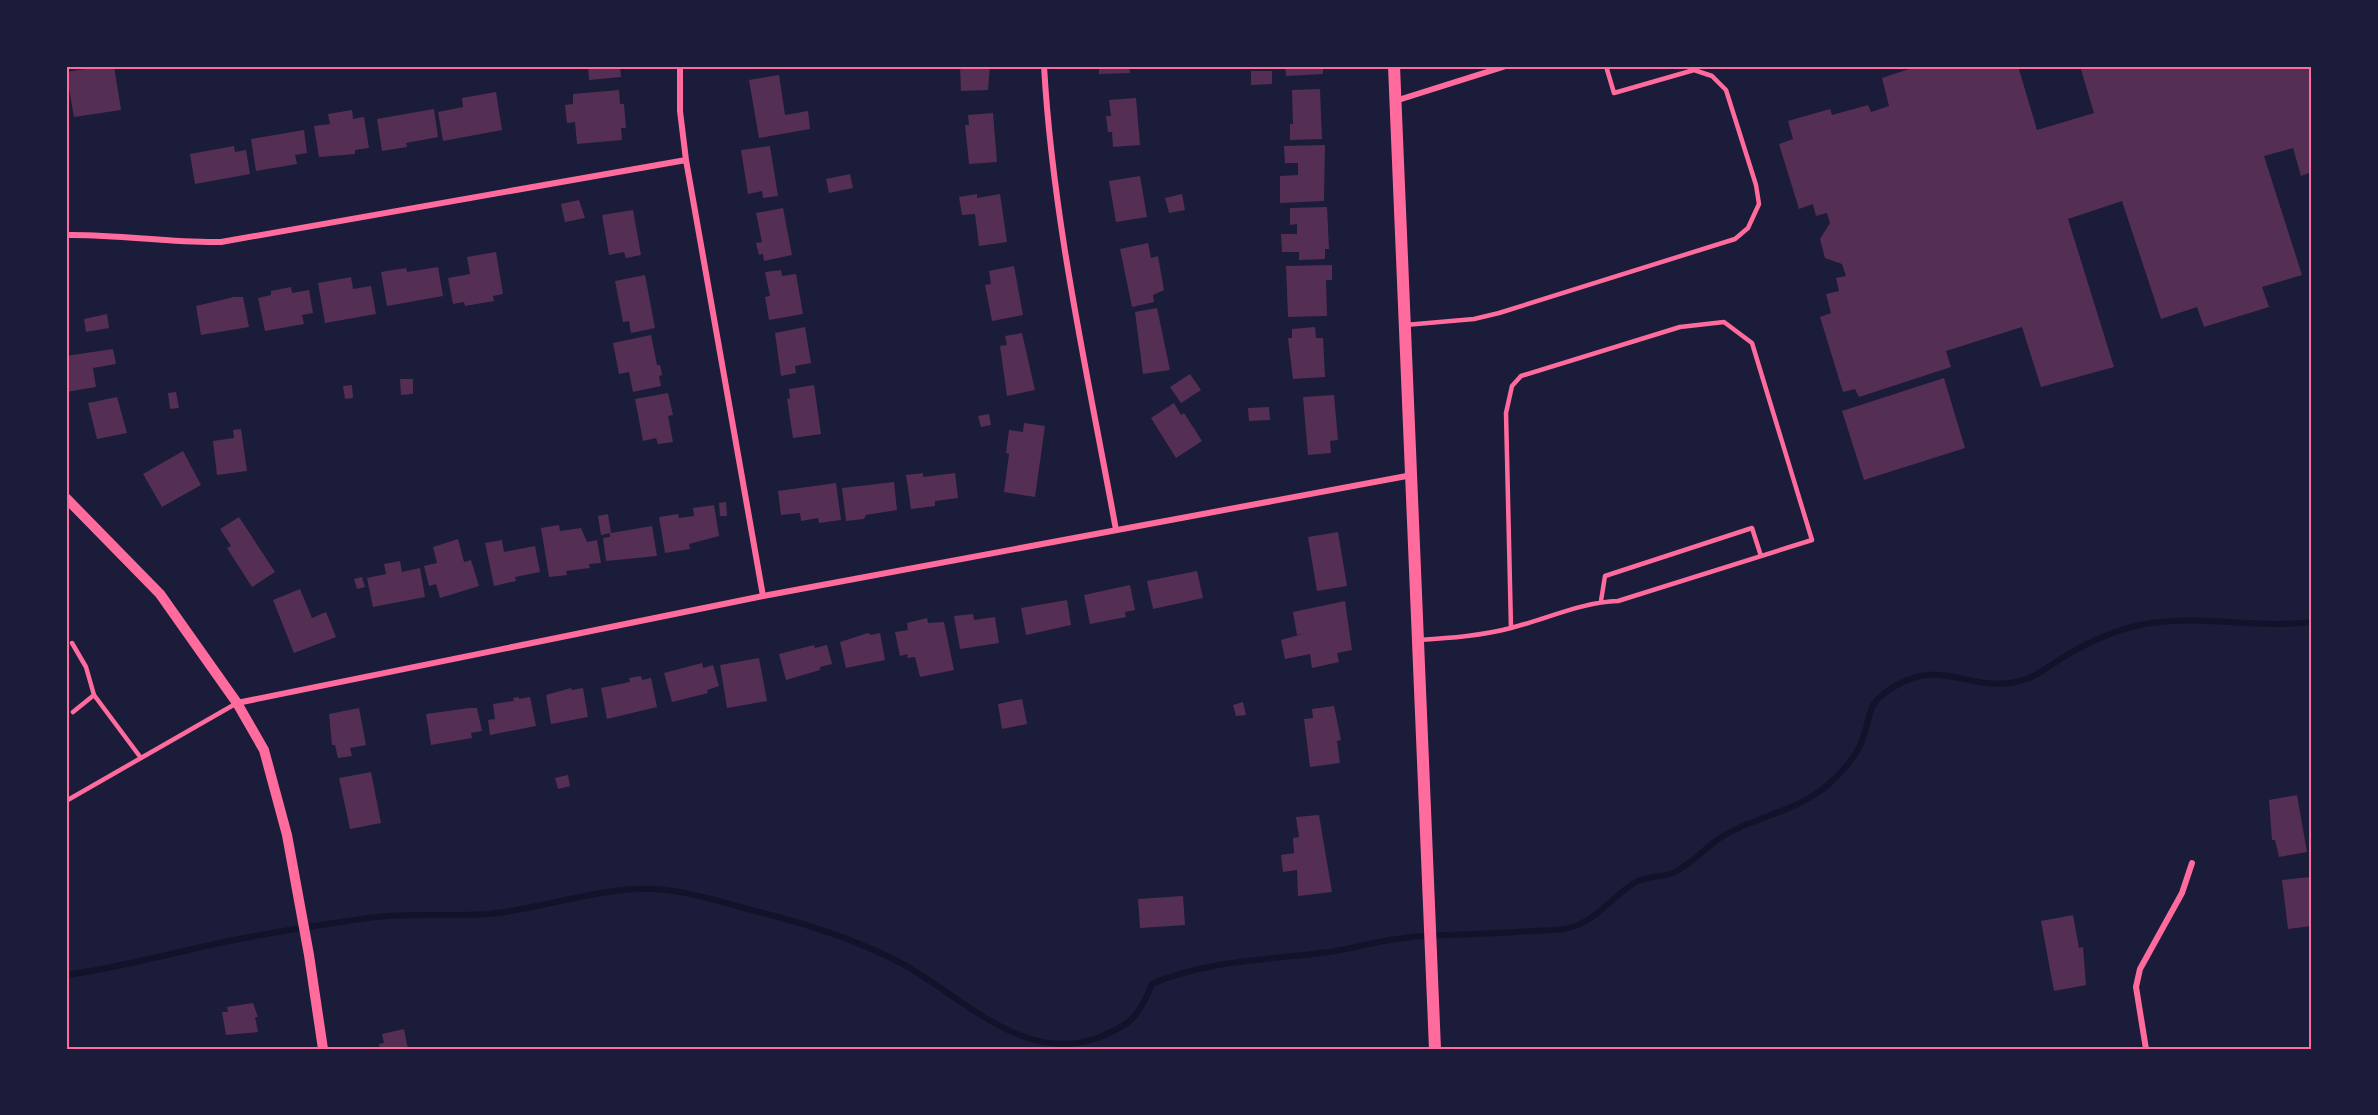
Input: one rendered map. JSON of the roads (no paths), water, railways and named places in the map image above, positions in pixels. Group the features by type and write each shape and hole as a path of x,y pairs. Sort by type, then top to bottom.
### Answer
{"main road":[{"path":"1394,66 1436,1049"}],"street":[{"path":"680,66 680,111 686,160 763,596"},
{"path":"1044,66 1048,135 1060,223 1116,530"},
{"path":"1395,101 1506,66"},
{"path":"66,235 101,234 192,243 221,242 686,160"},
{"path":"237,703 763,596 1412,475"},
{"path":"66,498 160,594 237,703 264,750 286,835 309,955 323,1049"},
{"path":"2146,1049 2136,987 2140,969 2182,893 2192,863"}],"lane":[{"path":"1405,325 1474,319 1499,313 1735,239 1748,228 1759,204 1756,185 1726,90 1712,76 1694,70 1614,93 1606,66"},
{"path":"1419,640 1479,636 1511,628 1601,601 1618,601 1812,540 1752,344 1724,322 1680,327 1521,376 1512,386 1506,413 1511,628"},
{"path":"1601,601 1605,576 1752,528 1761,556"},
{"path":"72,643 86,667 94,695 141,758"},
{"path":"73,711 94,695"},
{"path":"66,801 237,703"}],"waterway":[{"path":"66,975 124,965 237,939 383,916 489,914 619,890 670,890 717,900 832,933 899,962 992,1022 1017,1034 1042,1042 1069,1044 1097,1038 1118,1029 1138,1012 1152,984 1194,970 1216,965 1329,952 1412,937 1558,930 1581,923 1597,914 1634,883 1670,874 1731,832 1791,807 1819,792 1841,772 1855,754 1862,742 1874,704 1892,688 1909,679 1924,675 1938,675 1994,684 2018,682 2102,637 2123,629 2166,621 2270,624 2312,622"}]}
